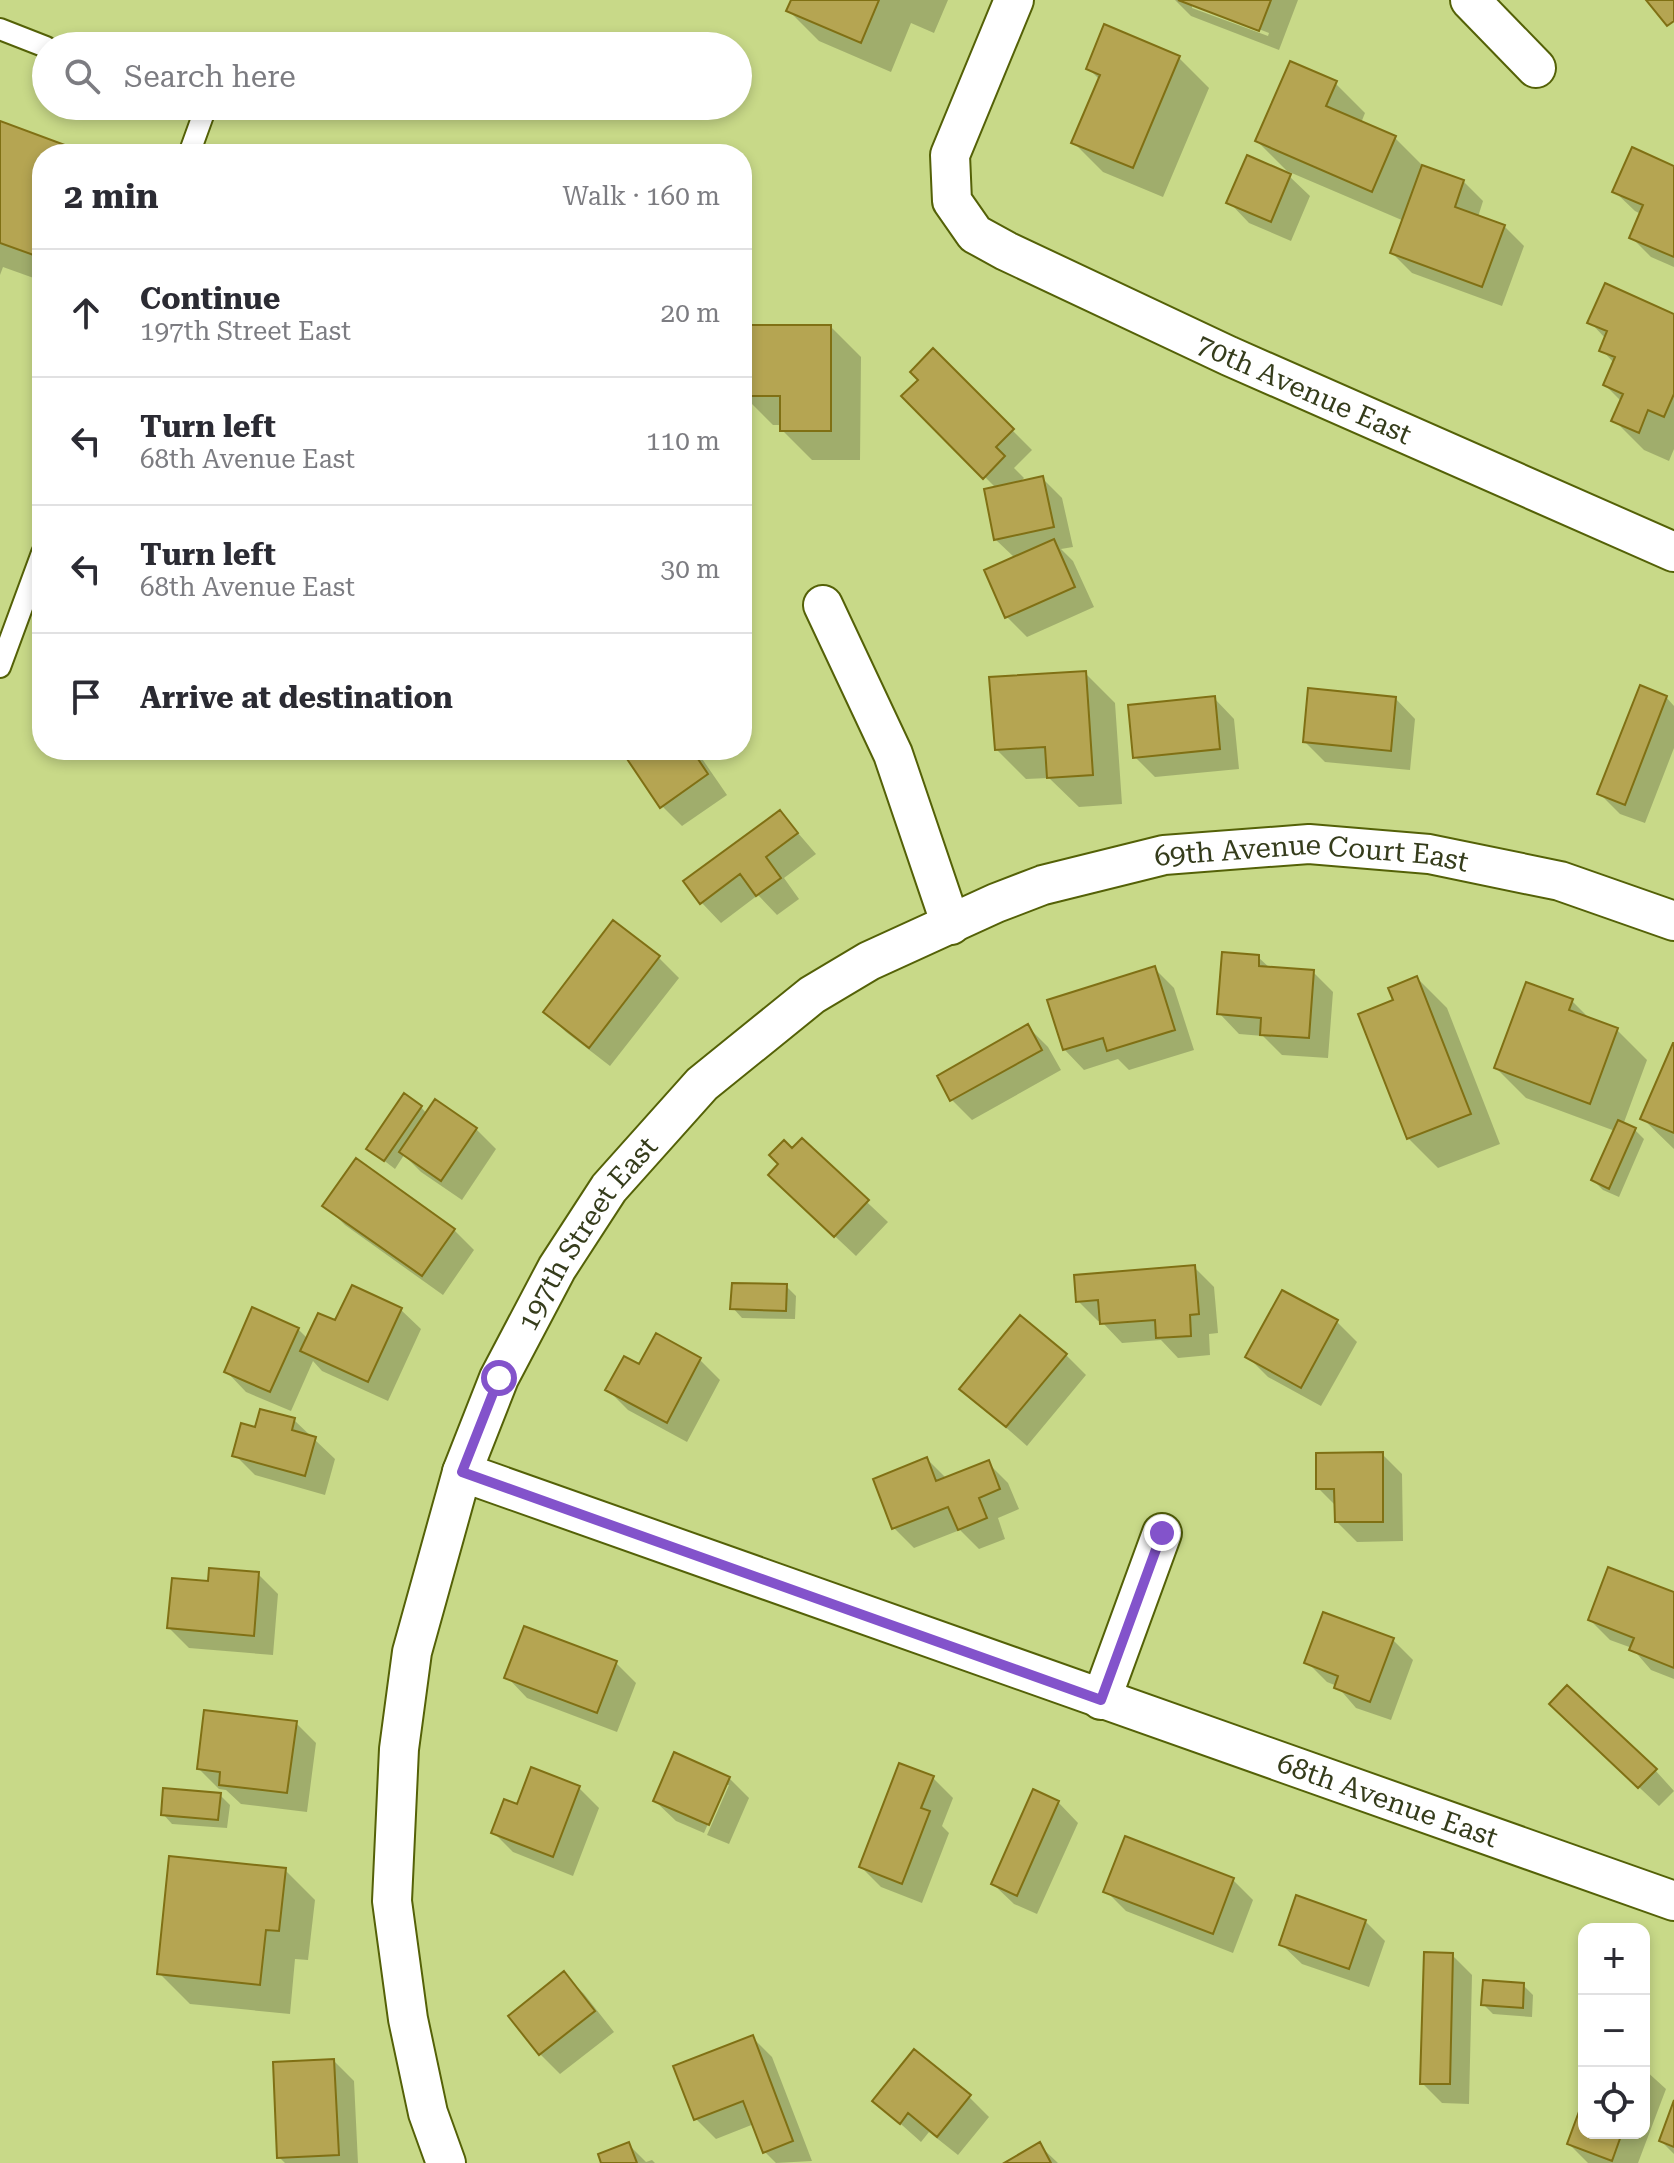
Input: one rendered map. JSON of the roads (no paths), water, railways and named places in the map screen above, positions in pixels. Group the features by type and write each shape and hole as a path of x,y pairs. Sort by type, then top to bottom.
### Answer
{"street":[{"name":"70th Avenue East","path":"1014,0 950,155 952,201 975,234 1229,356 1674,552"},
{"path":"1470,0 1536,68"},
{"path":"823,605 893,754 951,925"},
{"name":"69th Avenue Court East","path":"951,925 1043,885 1164,855 1309,844 1429,854 1560,881 1674,921"},
{"name":"197th Street East","path":"446,2163 428,2113 408,2019 392,1901 399,1749 412,1652 462,1472 499,1378 557,1268 609,1188 702,1084 812,995 869,961 951,925"},
{"name":"68th Avenue East","path":"462,1472 1674,1901"},
{"path":"1101,1700 1162,1533"}],"lane":[{"path":"0,29 32,42"},
{"path":"193,144 201,120"},
{"path":"0,667 32,580"}]}
